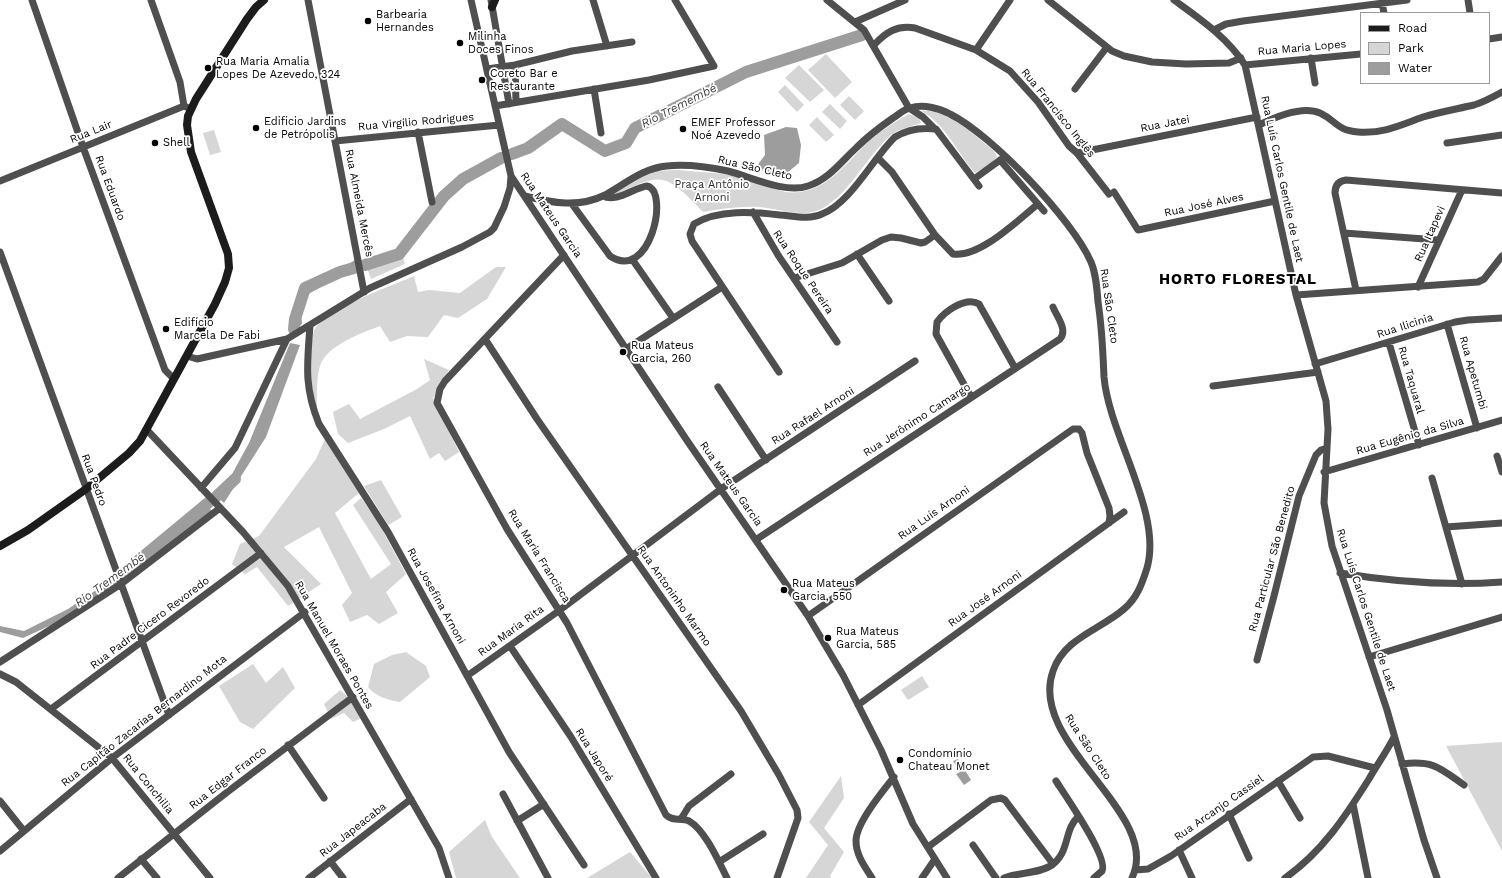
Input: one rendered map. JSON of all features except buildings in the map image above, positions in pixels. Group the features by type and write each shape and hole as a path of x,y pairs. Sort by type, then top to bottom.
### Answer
{"main road":[{"path":"0,546 28,530 86,489 130,453 147,430 215,304 225,282 229,268 228,254 223,236 189,143 187,125 188,107 247,19 256,7 264,0"}],"street":[{"name":"Rua Eduardo","path":"32,0 83,147 166,370 174,379"},
{"path":"151,0 188,107"},
{"name":"Rua Almeida Mercês","path":"308,0 364,292"},
{"name":"Rua Mateus Garcia","path":"471,0 511,176 626,349 721,489 757,539 808,616 844,675 894,777 913,824 947,878"},
{"path":"593,0 607,46"},
{"path":"495,106 649,80 714,66 675,0"},
{"path":"827,0 864,30 909,108 923,117 936,129 979,186"},
{"path":"855,22 902,0"},
{"path":"976,50 1010,0"},
{"path":"1048,0 1107,47 1124,56 1160,63 1229,63 1241,58"},
{"name":"Rua Luís Carlos Gentile de Laet","path":"1174,0 1214,30 1246,65 1296,295 1318,372 1328,414 1327,448 1324,472 1326,522 1340,574 1387,710 1437,878"},
{"path":"1214,30 1226,24 1237,22 1407,0"},
{"path":"1468,0 1470,12"},
{"path":"492,2 503,66 513,103"},
{"path":"1382,3 1384,12"},
{"name":"Rua Francisco Inglês","path":"874,45 888,31 907,26 947,38 976,50 1004,67 1021,81 1047,113 1069,146 1112,193 1138,230"},
{"path":"1490,39 1502,38"},
{"path":"487,69 515,65 572,51 632,42"},
{"path":"1075,89 1107,47"},
{"name":"Rua Maria Lopes","path":"1246,65 1360,54"},
{"path":"1311,58 1315,83"},
{"path":"513,103 515,65"},
{"path":"594,89 601,133"},
{"path":"1259,125 1294,112 1306,111 1319,113 1340,128 1358,132 1379,130 1403,126 1423,117 1475,104 1502,92"},
{"name":"Rua Lair","path":"0,182 83,147 188,107"},
{"name":"Rua São Cleto","path":"525,196 552,203 572,204 603,196 638,175 655,168 668,166 702,167 728,171 782,186 802,188 820,181 829,175 862,142 909,108 932,108 951,114 972,127 1054,208 1081,245 1091,263 1096,279 1102,330 1106,395 1142,502 1151,537 1149,561 1137,593 1124,610 1078,639 1063,652 1053,671 1049,688 1052,708 1062,729 1128,827 1137,852 1135,870 1132,878"},
{"name":"Rua Jatei","path":"1077,153 1257,117"},
{"name":"Rua Virgílio Rodrigues","path":"335,141 499,125"},
{"path":"779,372 692,241 690,234 694,224 699,220 713,216 753,212 803,217 822,214 840,202 878,158 888,144 902,133 923,127 936,129"},
{"path":"418,132 432,202"},
{"path":"1447,143 1502,135"},
{"path":"878,158 892,172 934,235 953,254 968,254 989,242 1038,204"},
{"path":"974,179 1002,158"},
{"name":"Rua São Cleto","path":"1002,158 1044,211"},
{"path":"187,356 198,359 287,339 364,292 462,247 490,232 494,228 504,207 510,188 511,176"},
{"path":"1356,290 1335,189 1342,181 1502,193"},
{"path":"572,204 610,256 619,260 632,259 642,252 649,240 656,214 656,200 654,192 650,186 647,186 614,198 603,196"},
{"name":"Rua Itapevi","path":"1418,287 1438,240 1462,190"},
{"name":"Rua José Alves","path":"1138,230 1275,201"},
{"name":"Rua Roque Pereira","path":"753,212 762,230 837,342"},
{"path":"1344,232 1438,240"},
{"path":"794,278 834,266 873,244 891,237 921,243 925,242 934,235"},
{"name":"Rua Pedro","path":"0,252 169,715"},
{"path":"857,254 889,301"},
{"name":"Rua Maria Francisca","path":"564,255 442,385 438,396 438,403 507,529 560,610 666,815 670,819 687,820 697,828 719,862 727,878"},
{"path":"1296,295 1478,282 1484,279 1502,256"},
{"path":"632,259 674,318"},
{"path":"626,349 722,287"},
{"path":"971,397 936,334 937,322 951,310 969,301 979,304 1015,368"},
{"name":"Rua Jerônimo Camargo","path":"757,539 1062,336 1063,328 1052,307"},
{"name":"Rua Ilicinia","path":"1315,364 1389,343 1447,324 1468,320 1502,318"},
{"name":"Rua Apetumbi","path":"1447,324 1477,428"},
{"name":"Rua Josefina Arnoni","path":"310,326 306,373 313,406 319,424 373,506 407,565 509,752 584,865"},
{"path":"201,488 235,448 287,339"},
{"name":"Rua Antoninho Marmo","path":"485,339 537,419 752,729 779,775 796,810 797,823 777,878"},
{"name":"Rua Taquaral","path":"1389,343 1418,445"},
{"name":"Rua Rafael Arnoni","path":"721,489 915,361"},
{"path":"1213,386 1318,372"},
{"path":"718,387 766,460"},
{"name":"Rua Eugênio da Silva","path":"1324,472 1502,420"},
{"name":"Rua Luís Arnoni","path":"808,616 1073,429 1079,429 1082,433 1087,453 1109,508 1109,523"},
{"name":"Rua Manuel Moraes Pontes","path":"147,430 261,553 288,586 305,612 412,799 439,848 449,878"},
{"name":"Rua Particular São Benedito","path":"1257,660 1299,496 1316,455 1321,450 1327,448"},
{"path":"1497,456 1502,472"},
{"path":"1432,478 1462,584"},
{"name":"Rua Maria Rita","path":"467,676 560,610 721,489"},
{"path":"0,662 120,580 220,508"},
{"name":"Rua José Arnoni","path":"858,705 1124,512"},
{"path":"1446,527 1502,523"},
{"name":"Rua Padre Cicero Revoredo","path":"51,709 142,643 261,553"},
{"path":"1340,574 1407,582 1462,584 1502,582"},
{"name":"Rua Capitão Zacarias Bernardino Mota","path":"0,851 112,758 305,612"},
{"path":"1368,657 1502,617"},
{"name":"Rua Japoré","path":"510,646 571,738 656,878"},
{"name":"Rua Conchilia","path":"0,674 16,682 112,758 210,878"},
{"name":"Rua Edgar Franco","path":"118,878 288,745 353,697"},
{"path":"1285,878 1307,861 1326,842 1353,804 1394,737"},
{"path":"288,745 324,798"},
{"name":"Rua Arcanjo Cassiel","path":"1135,870 1148,869 1179,850 1313,757 1328,756 1375,768"},
{"path":"1402,764 1415,762 1431,764 1464,785"},
{"path":"681,819 689,806 731,774"},
{"path":"872,878 859,854 857,836 864,820 894,777"},
{"path":"1056,781 1094,843 1104,866 1102,871 1094,878"},
{"path":"1278,781 1300,818"},
{"path":"503,794 548,878"},
{"path":"928,847 991,800 1001,798 1006,800 1053,864"},
{"name":"Rua Japeacaba","path":"309,878 412,799"},
{"path":"0,801 24,830"},
{"path":"517,821 544,804"},
{"path":"1353,804 1366,878"},
{"path":"1229,814 1249,858"},
{"path":"1004,878 1053,864 1064,851 1072,824 1078,817"},
{"path":"719,862 763,834"},
{"path":"973,845 996,878"},
{"path":"1179,850 1192,878"},
{"path":"141,859 157,878"},
{"path":"922,878 935,859"},
{"path":"330,861 343,878"}],"green space":[{"path":"826,54 852,82 835,98 808,70"},
{"path":"799,65 824,90 810,102 785,78"},
{"path":"785,85 804,105 797,112 778,92"},
{"path":"849,96 864,111 855,120 840,105"},
{"path":"830,104 847,121 840,129 822,112"},
{"path":"921,111 940,113 960,124 994,151 997,157 991,164 975,173 951,139 930,116"},
{"name":"Praça Antônio Arnoni","path":"909,114 919,118 921,123 902,129 891,135 873,154 837,198 827,206 809,213 795,213 751,207 703,212 679,189 669,182 661,180 652,180 641,183 611,197 607,196 654,171 677,170 726,174 785,192 808,190 827,181 877,135"},
{"path":"817,117 834,135 826,142 809,125"},
{"path":"214,130 221,152 210,155 203,133"},
{"path":"402,254 405,264 371,279 367,268"},
{"path":"496,267 506,267 487,299 458,318 444,315 428,337 407,336 390,342 380,326 354,336 329,352 320,366 317,382 317,409 311,386 311,358 314,331 320,323 344,307 360,299 414,276 418,292 429,290 460,293"},
{"path":"424,359 449,370 433,398 459,452 445,461 439,453 430,459 410,416 384,429 348,443 338,434 333,412 349,404 360,419 417,389 430,380"},
{"path":"325,439 359,493 335,513 371,579 391,564 353,505 361,498 378,522 406,574 386,592 398,613 379,624 367,615 350,622 342,605 352,593 319,527 284,547 321,584 288,606 257,567 245,574 232,564 240,544 259,536 316,459"},
{"path":"381,480 402,517 388,525 364,486"},
{"path":"406,652 426,666 430,677 400,702 382,698 368,687 374,664 392,655"},
{"path":"253,664 266,683 283,667 295,688 253,729 240,722 219,686"},
{"path":"922,676 929,687 908,700 901,690"},
{"path":"340,690 353,701 362,718 353,722 344,713 331,719 324,704"},
{"path":"1502,742 1502,851 1446,746"},
{"path":"841,776 844,798 824,828 844,852 830,876 831,878 806,878 828,845 809,822"},
{"path":"485,820 492,837 520,878 456,878 449,852"},
{"path":"630,852 652,878 587,878"}],"water":[{"path":"786,127 797,128 801,145 799,163 782,177 756,167 765,155 764,135"},
{"path":"355,260 355,267 305,296 301,312 302,324 293,329 293,320 302,293"},
{"path":"290,343 300,345 266,437 224,503 219,498 249,443"},
{"path":"208,507 213,512 130,574 60,621 23,638 0,632 0,626 24,631 68,609 117,576"},
{"path":"958,759 971,780 964,785 956,774 960,772 953,761"}],"waterway":[{"name":"Rio Tremembé","path":"512,154 528,148 562,124 605,151 626,143 635,128 746,72 862,35"},
{"name":"Rio Tremembé","path":"365,265 399,254 444,196 463,179 501,158"},
{"name":"Rio Tremembé","path":"294,329 295,319 305,288 340,272 354,268"},
{"name":"Rio Tremembé","path":"217,496 235,479"},
{"name":"Rio Tremembé","path":"138,561 208,503"}],"place":[{"name":"Barbearia Hernandes","path":"368,21"},
{"name":"Milinha Doces Finos","path":"460,43"},
{"name":"Rua Maria Amalia Lopes De Azevedo, 324","path":"208,68"},
{"name":"Coreto Bar e Restaurante","path":"482,80"},
{"name":"Edificio Jardins de Petrópolis","path":"256,128"},
{"name":"EMEF Professor Noé Azevedo","path":"683,129"},
{"name":"Shell","path":"155,143"},
{"name":"Edifício Marcela De Fabi","path":"166,329"},
{"name":"Rua Mateus Garcia, 260","path":"623,352"},
{"name":"Rua Mateus Garcia, 550","path":"784,590"},
{"name":"Rua Mateus Garcia, 585","path":"828,638"},
{"name":"Condomínio Chateau Monet","path":"900,760"}],"district":[{"name":"HORTO FLORESTAL","path":"1238,280"}]}
